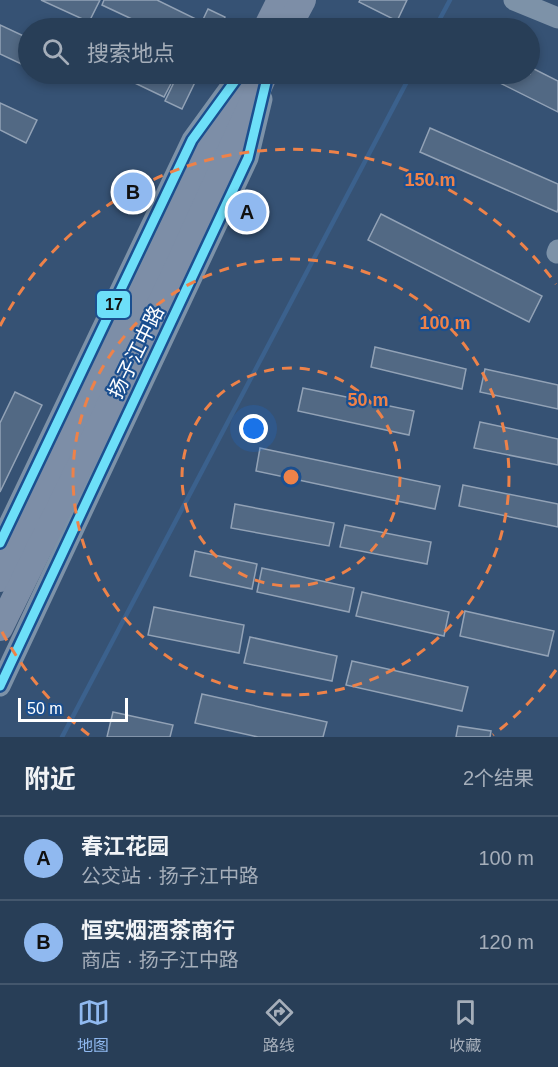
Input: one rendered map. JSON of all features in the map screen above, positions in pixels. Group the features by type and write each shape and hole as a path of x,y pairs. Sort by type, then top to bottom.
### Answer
{"main road":[{"path":"271,18 280,0"},
{"path":"293,18 303,0"},
{"name":"扬子江中路","path":"0,628 151,275 237,84"},
{"name":"扬子江中路","path":"0,579 172,277 262,84"}],"street":[{"path":"514,0 558,18"},
{"path":"0,543 192,140 234,84"},
{"path":"0,686 248,158 265,84"}],"building":[{"path":"41,0 100,0 91,18 80,18"},
{"path":"104,0 157,0 194,18 130,18 102,5"},
{"path":"360,0 407,0 398,18 391,18 359,2"},
{"path":"208,9 225,17 225,18 204,18"},
{"path":"0,25 18,33 18,62 0,54"},
{"path":"540,72 558,81 558,112 502,84 540,84"},
{"path":"137,84 171,84 164,97"},
{"path":"173,84 194,84 182,109 165,101"},
{"path":"0,103 37,120 26,143 0,130"},
{"path":"430,128 558,184 557,212 420,152"},
{"path":"381,214 542,296 529,322 368,240"},
{"path":"375,347 466,369 462,389 371,367"},
{"path":"485,369 558,385 558,409 480,392"},
{"path":"303,388 414,411 409,435 298,411"},
{"path":"15,392 42,405 0,492 0,423"},
{"path":"480,422 558,439 558,465 474,448"},
{"path":"260,448 440,486 435,509 256,471"},
{"path":"463,485 558,504 558,527 459,506"},
{"path":"235,504 334,523 329,546 231,528"},
{"path":"345,525 431,542 427,564 340,547"},
{"path":"195,551 257,564 252,589 190,576"},
{"path":"262,568 354,588 349,612 257,592"},
{"path":"362,592 449,612 444,636 356,616"},
{"path":"154,607 244,625 239,653 148,635"},
{"path":"465,611 554,631 548,656 460,636"},
{"path":"250,637 337,656 332,681 244,663"},
{"path":"352,661 468,687 462,711 346,685"},
{"path":"202,694 327,722 323,737 258,737 195,723"},
{"path":"113,712 173,725 170,737 107,737"},
{"path":"458,726 491,731 490,737 456,737"}],"waterway":[{"path":"440,18 450,0"},
{"path":"62,737 406,84"}],"transit line":[{"name":"17","path":"0,543 192,140 233,84"},
{"name":"17","path":"0,686 248,158 266,84"}],"place":[{"name":"恒实烟酒茶商行","path":"133,192"},
{"name":"春江花园","path":"247,212"}]}
